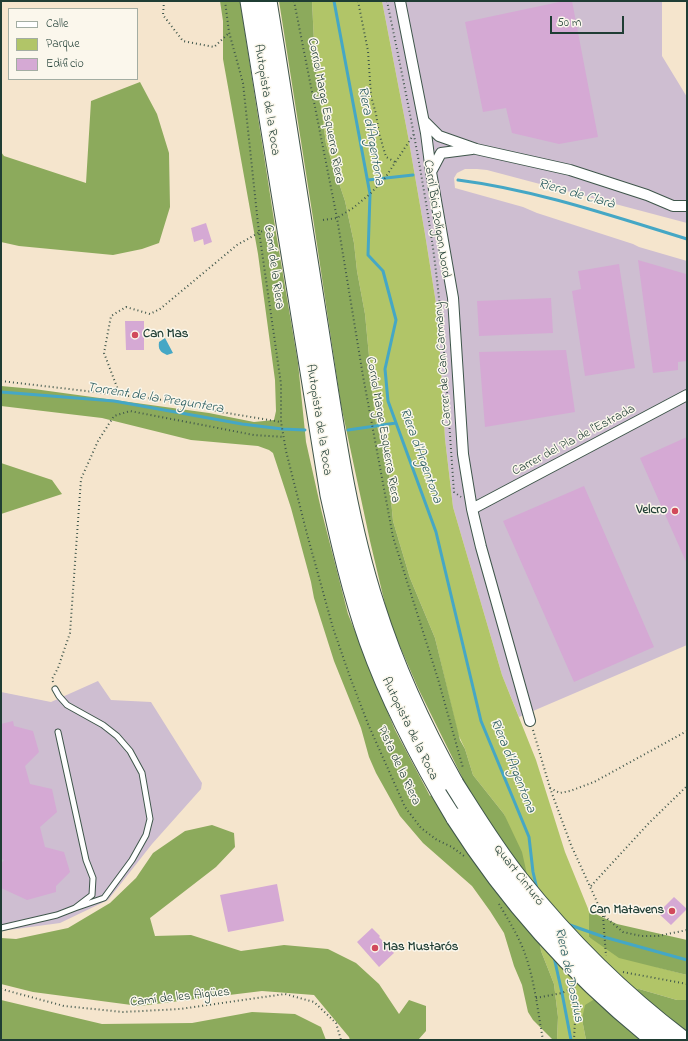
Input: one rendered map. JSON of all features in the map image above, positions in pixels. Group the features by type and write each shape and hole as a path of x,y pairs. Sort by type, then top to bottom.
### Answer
{"highway":[{"name":"Autopista de la Roca","path":"250,1 329,487 344,560 369,641 389,691 431,776 456,818"},
{"name":"Autopista de la Roca","path":"267,1 337,442 357,544 374,605 400,677 417,714 458,776"},
{"name":"Quart Cinturó","path":"458,776 502,857 554,922 585,955 631,999 682,1040"},
{"name":"Quart Cinturó","path":"456,818 472,844 497,878 557,949 593,986 656,1040"}],"street":[{"name":"Carrer de Can Carmany","path":"400,1 426,133 431,172 453,298 463,454 472,509 481,547 530,721"},
{"path":"423,120 439,136 476,149 570,170 647,195 673,206 687,206"},
{"path":"431,172 441,153 476,149"},
{"name":"Carrer del Pla de l'Estrada","path":"472,509 687,395"}],"lane":[{"path":"1,928 57,915 104,898 132,860 146,836 150,819 142,773 130,751 117,736 103,725 67,705 55,689"},
{"path":"58,732 86,860 93,878 92,895 75,908"}],"path":[{"path":"164,1 163,15 183,42 214,47 229,32"},
{"name":"Camí de la Riera","path":"225,1 229,32 242,83 260,232 281,384 281,422 286,451 307,534"},
{"name":"Corriol Marge Esquerra Riera","path":"294,1 338,218 363,376 393,537 438,679 458,776"},
{"path":"358,1 368,51 372,96 379,133 386,157 396,162"},
{"name":"Carril Bici Polígon Nord","path":"388,1 407,97 433,248 441,319 454,492 463,498"},
{"path":"323,220 338,218 370,194 385,178 423,120"},
{"path":"120,395 104,353 111,316 126,307 150,314 160,309 237,245 260,232 270,229"},
{"path":"1,381 171,401 221,412 281,422"},
{"path":"55,689 52,679 58,668 70,633 81,479 98,441 114,416 130,411 254,435 284,437"},
{"name":"Pista de la Riera","path":"307,534 333,628 350,677 368,724 405,806 421,828 437,840 452,847 466,858 466,850"},
{"path":"530,721 550,788 571,845 603,915 606,958"},
{"path":"550,788 560,793 594,782 687,731"},
{"path":"591,886 687,786"},
{"path":"496,899 514,930 526,958 536,998 543,1040"},
{"path":"603,915 623,932 642,936 658,936 687,930"},
{"path":"619,971 687,984"},
{"path":"536,998 562,993 572,988 575,1020 574,1040"},
{"name":"Camí de les Aigües","path":"1,989 64,1006 123,1012 180,1009 285,994 314,1002 336,1023 341,1040"}],"shaded area":[{"path":"382,1 662,1 662,56 687,97 687,223 487,170 465,169 457,173 454,178 455,188 523,207 639,247 687,261 687,645 519,717 502,675 453,507 445,439 438,316 408,136"},
{"path":"98,681 111,700 151,702 202,783 201,789 152,844 108,900 60,923 1,931 1,692 51,702"}],"green space":[{"path":"220,1 240,1 298,363 306,442 321,509 348,614 395,730 430,796 462,777 418,688 389,621 341,405 279,1 312,1 313,46 326,144 345,201 354,243 357,271 365,314 375,419 390,473 389,478 393,521 410,578 435,638 460,740 465,749 473,775 504,814 522,852 536,915 541,951 554,984 558,1017 557,1040 553,1040 533,1020 528,1012 522,985 514,966 504,933 490,911 472,886 423,843 400,816 376,773 369,757 361,728 334,661 314,598 291,508 273,453 258,446 191,440 102,418 1,406 1,386 34,389 209,413 254,422 274,420 276,411 275,380 258,254 223,59 223,21"},
{"path":"312,1 382,1 408,136 438,316 445,439 453,507 502,675 536,760 565,852 589,911 589,937 657,967 687,975 687,1000 677,1000 639,989 606,992 582,1019 586,1040 557,1040 558,1017 554,984 541,951 536,915 504,814 473,775 465,749 458,734 435,638 410,578 393,521 389,478 390,473 375,419 365,314 357,271 354,243 345,201 326,144 313,46"},
{"path":"140,82 157,114 169,153 170,207 159,243 142,249 113,255 19,246 1,242 1,152 4,156 86,183 91,101"},
{"path":"1,463 52,480 62,494 1,514"},
{"path":"212,825 234,833 235,847 216,867 150,918 155,936 191,935 241,951 284,945 328,949 356,963 379,984 399,1014 409,1000 426,1006 426,1031 418,1040 350,1040 314,995 262,991 139,1006 33,992 1,984 1,938 16,939 68,928 110,903 136,878 153,853 185,831"},
{"path":"589,911 617,924 687,940 687,975 619,958 589,937"},
{"path":"639,989 677,1000 687,1000 687,1040 586,1040 582,1019 585,1005 606,992"},
{"path":"1,1000 102,1024 192,1023 252,1012 295,1014 321,1027 326,1040 1,1040"}],"water":[{"path":"165,338 173,353 167,355 160,350 159,347 159,342"}],"building":[{"path":"564,1 572,1 598,137 559,144 512,133 506,108 483,112 465,22"},
{"path":"206,223 212,242 204,245 203,239 194,242 191,228"},
{"path":"638,260 686,274 687,361 678,362 678,370 653,373"},
{"path":"619,264 635,368 585,376 572,291 581,289 578,271"},
{"path":"551,298 553,333 479,336 477,301"},
{"name":"Can Mas","path":"125,321 144,321 144,350 126,350"},
{"path":"566,350 575,412 485,427 479,352"},
{"name":"Velcro","path":"687,437 687,564 640,458"},
{"path":"584,486 654,647 574,682 503,521"},
{"path":"13,721 14,726 33,731 39,752 25,766 30,784 52,789 57,812 40,827 45,847 64,852 70,872 56,886 56,892 27,900 1,888 1,864 4,860 1,859 1,724"},
{"path":"277,884 284,921 228,932 220,895"},
{"name":"Can Matavens","path":"674,897 687,909 671,925 658,913"},
{"name":"Mas Mustarós","path":"372,928 394,953 379,967 357,942"}],"waterway":[{"name":"Riera d'Argentona","path":"334,1 370,194 368,255 383,271 396,320 385,369 388,401 436,532 481,721 529,837 533,872 537,889"},
{"name":"Riera de Clarà","path":"368,180 413,175"},
{"name":"Riera de Clarà","path":"458,180 487,184 545,197 687,239"},
{"name":"Torrent de la Preguntera","path":"1,392 114,401 242,424 305,430"},
{"path":"348,430 396,423"},
{"path":"567,924 604,937 687,960"},
{"name":"Riera de Dosrius","path":"554,957 571,1040"}],"place":[{"name":"Can Mas","path":"135,335"},
{"name":"Velcro","path":"675,511"},
{"name":"Can Matavens","path":"672,911"},
{"name":"Mas Mustarós","path":"375,948"}]}
